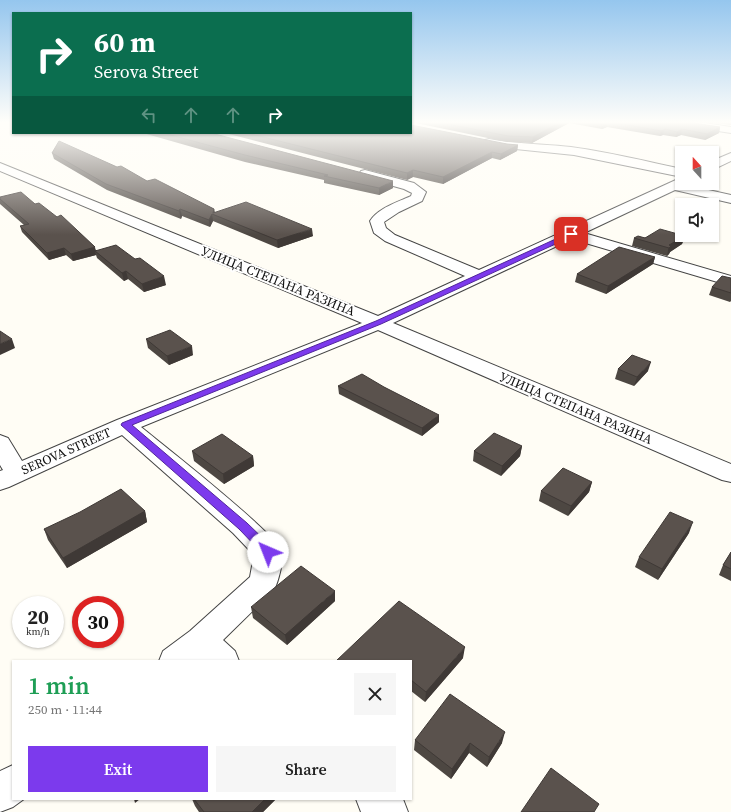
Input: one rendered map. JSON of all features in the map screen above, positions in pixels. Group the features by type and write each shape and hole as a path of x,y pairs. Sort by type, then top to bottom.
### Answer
{"street":[{"path":"614,160 675,179"},
{"name":"УЛИЦА СТЕПАНА РАЗИНА","path":"0,167 378,322 731,474"},
{"path":"349,170 409,186 419,192 417,198 394,209 378,221 379,230 390,238 480,276"},
{"name":"SEROVA STREET","path":"9,477 125,425 378,322 571,234 675,182"},
{"path":"706,190 731,199"},
{"path":"571,234 731,281"},
{"path":"125,425 243,526 268,552 264,582 212,651 179,660"},
{"path":"0,443 9,477"},
{"path":"0,794 12,785"},
{"path":"376,800 389,812"}],"building":[{"path":"64,160 101,160 117,167 121,166 147,181 155,179 214,209 213,213 246,202 312,229 277,240 212,214 209,220 180,209 179,211 106,184"},
{"path":"265,160 313,160 393,181 379,188 324,176 328,175"},
{"path":"355,160 477,160 443,177 413,170 407,173"},
{"path":"21,192 35,204 39,203 57,217 61,215 95,247 71,254 64,248 47,253 20,226 29,224 0,199 0,197"},
{"path":"660,229 675,233 675,242 669,245 671,246 669,248 634,238 638,236 645,238"},
{"path":"116,245 135,259 140,258 164,276 142,284 126,271 122,273 95,251"},
{"path":"619,247 655,257 608,286 577,274"},
{"path":"722,276 731,278 731,293 712,287"},
{"path":"170,330 192,346 167,356 146,339"},
{"path":"0,331 12,339 0,344"},
{"path":"632,355 651,362 637,377 618,369"},
{"path":"362,374 439,415 422,428 338,386"},
{"path":"494,433 522,446 502,466 474,451"},
{"path":"222,434 253,456 223,474 192,451"},
{"path":"563,468 592,482 571,506 541,491"},
{"path":"121,489 145,511 63,558 44,529 80,512"},
{"path":"670,512 693,522 662,569 639,557"},
{"path":"731,552 731,569 723,565"},
{"path":"301,566 335,591 285,635 251,607"},
{"path":"399,601 465,647 426,692 412,681 412,660 337,660"},
{"path":"450,694 505,732 489,757 470,743 452,769 415,740"},
{"path":"551,768 599,804 594,812 521,812"},
{"path":"195,800 264,800 252,812 204,812"}],"route":[{"path":"268,552 243,526 125,425 378,322 571,234"}]}
